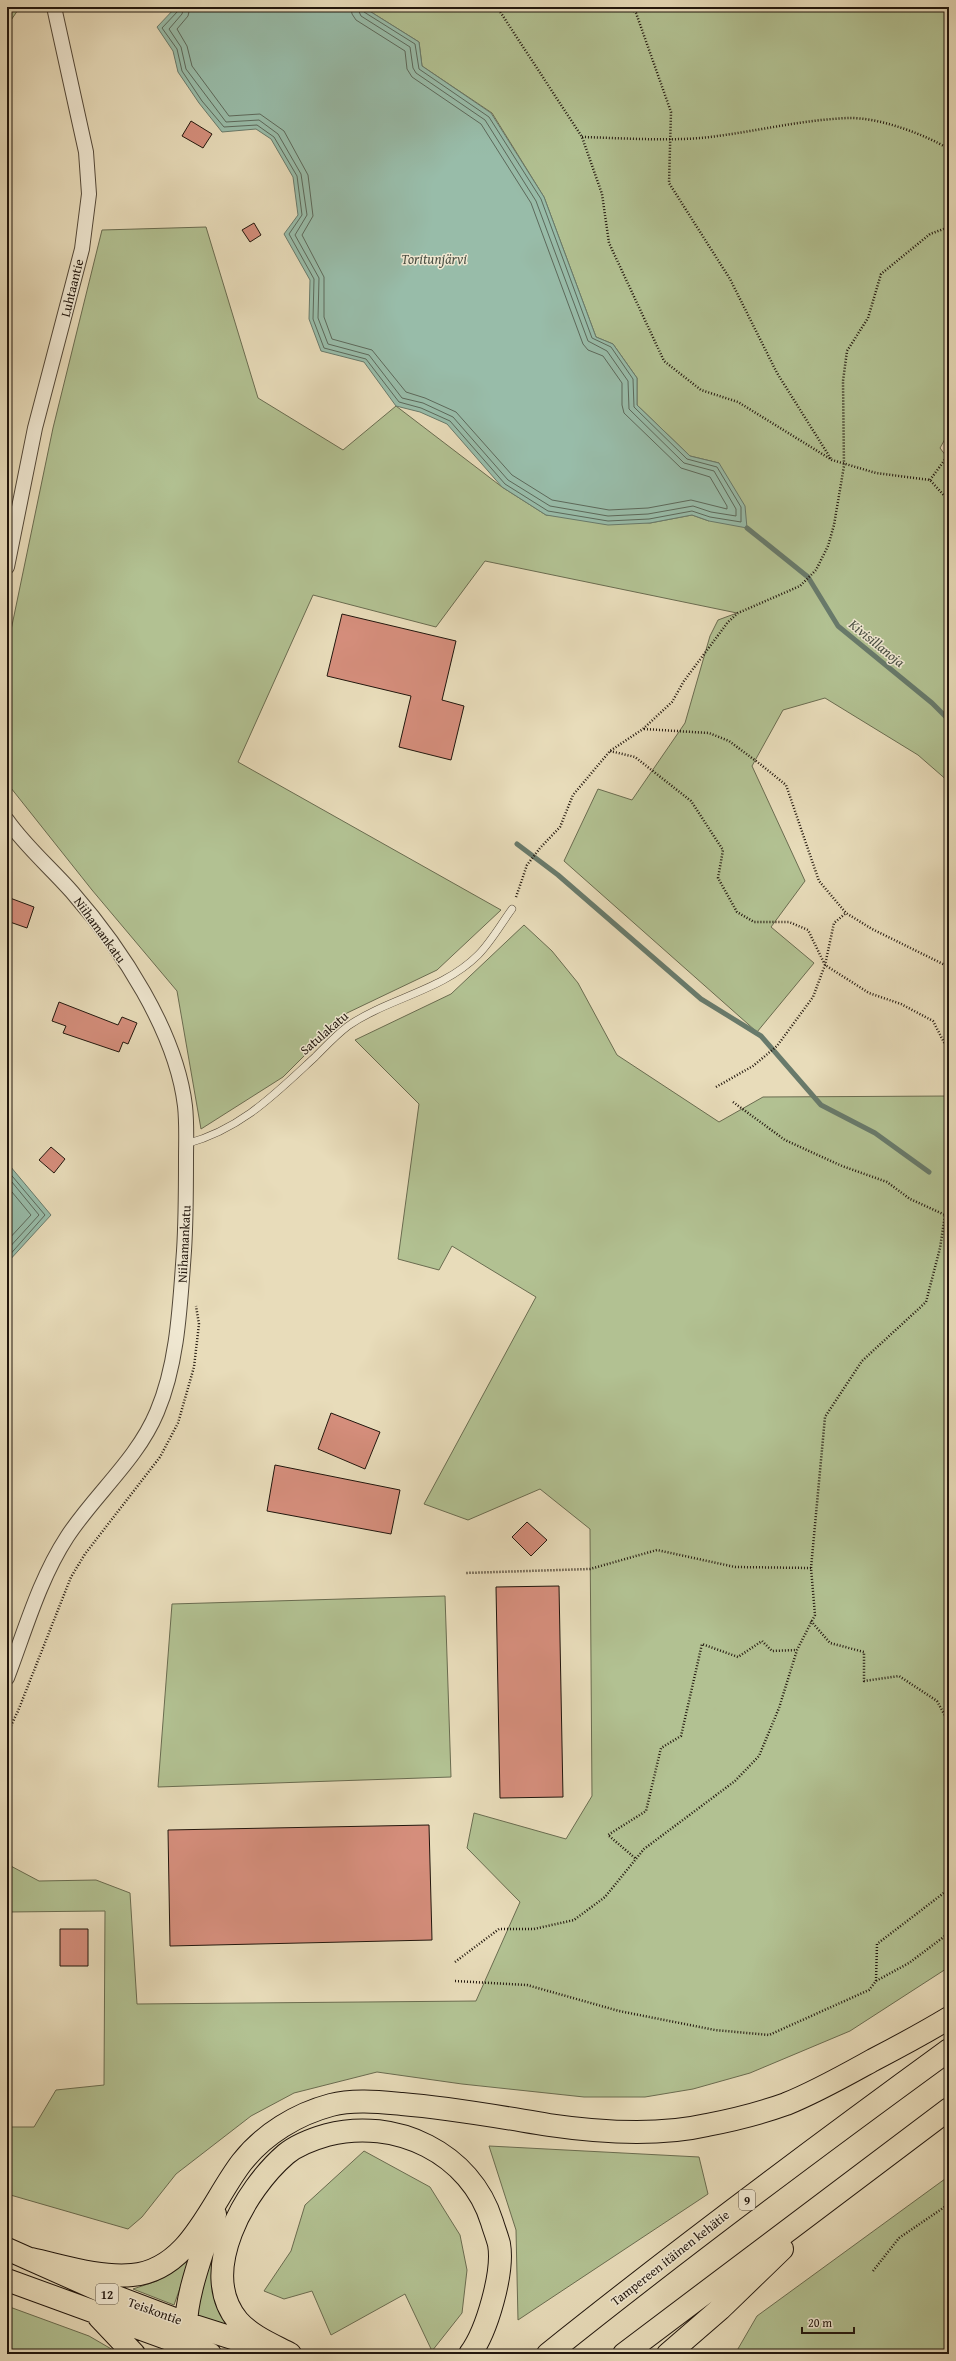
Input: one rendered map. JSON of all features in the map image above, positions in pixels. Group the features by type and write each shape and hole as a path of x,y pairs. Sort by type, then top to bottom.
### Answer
{"highway":[{"path":"31,2259 115,2275 132,2275 156,2270 182,2250 219,2199 242,2162 262,2141 289,2121 333,2104 388,2102 435,2106 586,2129 630,2131 705,2126 785,2104 830,2084 949,2018"},
{"name":"Tampereen itäinen kehätie","path":"548,2354 636,2284 820,2144 949,2050"},
{"path":"624,2354 949,2109"},
{"path":"290,2354 249,2331 239,2322 228,2306 222,2286 222,2265 229,2240 251,2194 286,2154 312,2139 338,2132 366,2130 399,2134 429,2145 455,2163 473,2183 488,2209 499,2245 498,2271 493,2304 470,2354"},
{"path":"668,2354 720,2309 854,2180"},
{"path":"190,2347 185,2323 187,2306 219,2199"},
{"name":"Teiskontie","path":"7,2249 106,2293 185,2323 284,2354"},
{"name":"Teiskontie","path":"7,2280 210,2354"},
{"path":"97,2314 134,2354"}],"street":[{"name":"Luhtaantie","path":"7,567 35,428 82,249 89,194 86,152 54,7"},
{"name":"Niihamankatu","path":"7,820 36,856 71,891 88,912 143,991 175,1060 185,1107 186,1144 186,1220 180,1297 171,1364 157,1413 138,1447 81,1518 54,1559 44,1577 7,1678"}],"lane":[{"name":"Satulakatu","path":"186,1144 208,1138 240,1122 269,1100 347,1027 368,1014 445,979 477,955 512,909"}],"path":[{"path":"497,7 582,137 602,194 609,243 664,361 701,390 738,402 844,466 876,473 930,480 949,501"},
{"path":"629,7 636,12 671,112 669,182 730,279 777,373 832,460"},
{"path":"582,137 671,140 737,134 794,123 850,118 897,126 938,142 949,149"},
{"path":"512,909 527,865 540,848 560,827 573,795 610,751 644,729 672,702 684,681 728,622 738,613 800,586 816,570 828,546 834,525 844,466 843,381 847,351 868,318 881,274 930,234 949,227"},
{"path":"930,480 949,454"},
{"path":"644,729 709,733 729,741 786,785 819,881 846,913 872,929 949,967"},
{"path":"610,751 635,757 691,801 723,850 718,878 737,912 754,922 789,922 808,930 825,966 870,993 901,1004 933,1021 949,1052"},
{"path":"716,1087 753,1066 777,1046 813,997 825,966 834,923 846,913"},
{"path":"733,1102 786,1140 842,1166 887,1182 910,1199 946,1215"},
{"path":"454,1962 499,1929 534,1929 574,1920 605,1897 635,1858 734,1781 759,1756 778,1708 797,1650 815,1615 812,1568 825,1417 862,1361 926,1302 949,1207"},
{"path":"7,1734 18,1711 71,1577 85,1554 160,1457 178,1423 194,1367 199,1324 196,1306 193,1302 180,1297"},
{"path":"465,1573 590,1568 657,1550 735,1567 812,1568"},
{"path":"811,1621 830,1643 864,1652 864,1681 899,1676 937,1702 949,1723"},
{"path":"635,1858 608,1835 646,1811 661,1748 681,1736 702,1644 738,1657 762,1641 772,1651 797,1650"},
{"path":"876,1981 876,1944 949,1889"},
{"path":"455,1981 527,1985 619,2011 715,2030 769,2035 868,1990 876,1981 909,1963 949,1934"},
{"path":"873,2271 899,2238 949,2204"}],"shaded area":[{"path":"7,7 20,7 7,26"},
{"path":"363,7 949,7 949,432 940,448 949,460 949,782 918,755 825,698 783,710 752,766 805,881 771,927 814,963 757,1032 564,861 598,789 632,800 685,723 710,636 718,620 737,613 485,561 436,627 313,595 238,762 501,910 437,970 347,1013 283,1077 201,1129 177,991 92,890 7,783 7,653 10,635 53,428 102,230 206,227 258,398 343,450 396,406 502,487 546,515 650,523 692,515 709,521 719,463 690,456 637,405 637,378 613,344 596,337 544,197 492,113 422,66 419,42"},
{"path":"524,925 552,951 578,983 617,1055 719,1122 763,1097 949,1096 949,1967 850,2031 750,2073 693,2089 645,2097 584,2097 462,2084 377,2072 294,2093 251,2116 176,2174 142,2217 128,2229 7,2194 7,2127 34,2127 56,2090 104,2085 105,1911 7,1912 7,1864 39,1881 96,1880 130,1893 137,2004 476,2001 520,1902 467,1848 474,1813 566,1839 592,1796 590,1529 540,1489 468,1520 424,1504 536,1297 452,1246 439,1270 398,1259 419,1104 355,1040 451,994"},
{"path":"445,1596 451,1777 158,1787 172,1604"},
{"path":"489,2146 699,2157 708,2194 518,2320 516,2230"},
{"path":"364,2151 430,2187 460,2235 467,2270 462,2313 432,2351 405,2294 331,2335 312,2291 284,2299 264,2291 291,2251 305,2205"},
{"path":"949,2176 949,2354 735,2354 757,2316"},
{"path":"212,2252 216,2255 212,2284 213,2292 218,2306 228,2325 196,2315 193,2301"},
{"path":"192,2254 174,2305 133,2289 157,2281"},
{"path":"7,2306 89,2336 120,2354 7,2354"}],"water":[{"name":"Toritunjärvi","path":"176,7 363,7 419,42 422,66 491,113 544,197 596,337 613,344 637,378 637,405 690,456 719,463 745,506 747,528 709,521 692,515 650,523 608,525 546,515 502,487 447,424 420,412 396,406 364,362 321,351 309,319 310,280 284,234 298,215 293,177 271,139 256,129 222,132 199,103 178,72 173,51 157,27"},
{"path":"7,1166 10,1166 51,1215 7,1263"}],"building":[{"path":"191,121 212,134 203,148 182,136"},
{"path":"254,223 261,235 250,242 242,230"},
{"path":"342,614 456,641 442,700 464,706 451,760 399,747 411,696 327,676"},
{"path":"10,898 34,907 27,928 7,921 7,905"},
{"path":"59,1002 118,1025 122,1017 137,1023 128,1044 123,1042 119,1052 63,1033 66,1026 52,1021"},
{"path":"51,1147 65,1159 54,1173 39,1160"},
{"path":"331,1413 380,1432 365,1469 318,1449"},
{"path":"275,1465 400,1490 391,1534 267,1511"},
{"path":"527,1522 547,1540 531,1556 512,1537"},
{"path":"559,1586 563,1797 500,1798 496,1587"},
{"path":"429,1825 432,1940 170,1946 168,1830"},
{"path":"60,1929 88,1929 88,1966 60,1966"}],"waterway":[{"name":"Kivisillanoja","path":"747,528 808,577 838,626 932,703 949,720"},
{"path":"517,844 558,875 701,999 761,1036 821,1105 875,1133 929,1172"}]}
